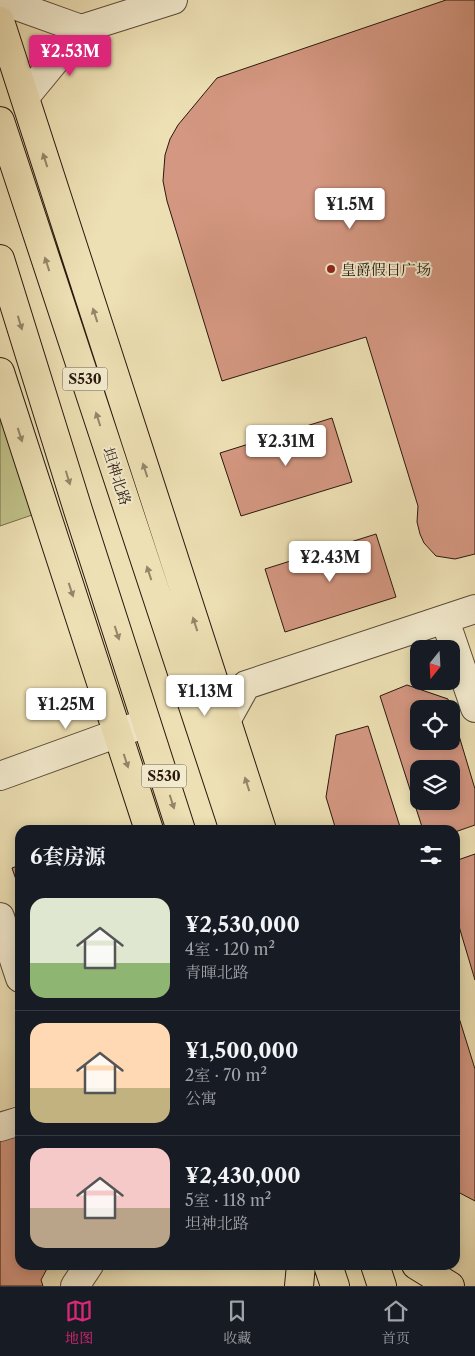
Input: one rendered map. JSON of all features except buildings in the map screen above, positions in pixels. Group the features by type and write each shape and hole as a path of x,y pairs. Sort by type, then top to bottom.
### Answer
{"main road":[{"path":"0,20 260,825"},
{"path":"2,128 25,97"},
{"name":"坦神北路","path":"2,128 232,825"},
{"name":"S530","path":"0,259 179,825"},
{"path":"0,372 147,825"},
{"path":"299,1286 301,1270"},
{"path":"330,1270 335,1286"},
{"path":"377,1270 382,1286"},
{"path":"424,1270 450,1286"}],"street":[{"path":"0,0 81,29"},
{"path":"25,97 81,29 173,0"},
{"path":"214,768 226,721 246,685 475,609"},
{"path":"444,620 475,708"},
{"path":"170,636 246,685"},
{"path":"0,776 146,723"},
{"path":"0,898 15,942"},
{"path":"0,917 15,963"},
{"path":"0,1115 15,1110"},
{"path":"0,1127 15,1122"},
{"path":"75,1286 86,1270"}],"green space":[{"path":"0,405 35,514 0,526"}],"place":[{"name":"皇爵假日广场","path":"331,269"}]}
